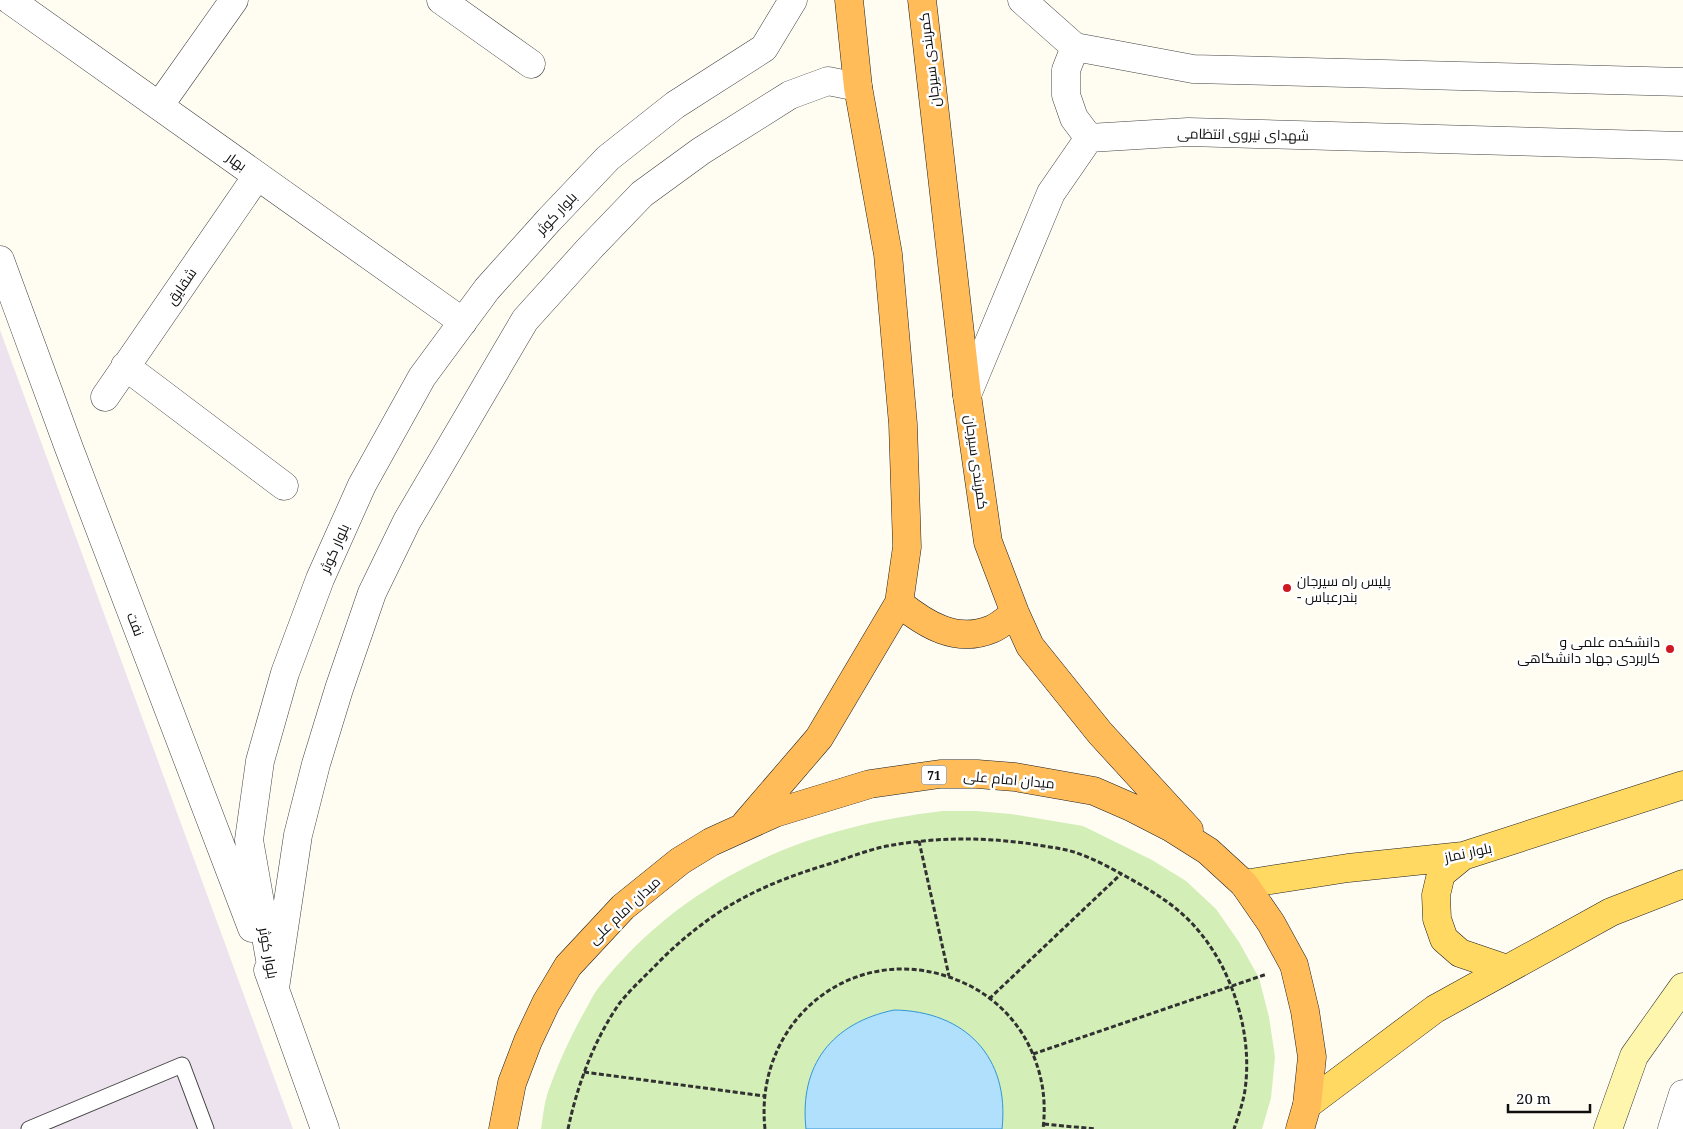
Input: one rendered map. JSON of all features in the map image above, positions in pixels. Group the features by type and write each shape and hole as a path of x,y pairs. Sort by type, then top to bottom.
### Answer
{"highway":[{"name":"71","path":"742,827 819,738 899,603 907,547 903,424 888,254 858,88 850,0"},
{"name":"کمربندی سیرجان","path":"922,0 967,395 988,542 1015,613 1030,646 1100,733 1208,852"},
{"path":"899,603 915,616 928,623 946,632 962,635 992,629 1015,613"},
{"name":"میدان امام علی","path":"503,1129 512,1083 528,1041 546,1003 568,966 590,940 623,907 673,866 711,842 775,813 870,784 940,774 1015,777 1094,791 1133,808 1170,828 1208,852 1244,884 1271,923 1294,965 1305,1010 1312,1057 1304,1117"},
{"name":"71","path":"484,1129 512,1083"}],"main road":[{"name":"بلوار نماز","path":"1244,884 1348,868 1463,856 1683,785"},
{"path":"1463,856 1442,874 1436,895 1437,919 1444,939 1460,953 1507,969"},
{"path":"1304,1117 1435,1009 1611,912 1683,884"},
{"path":"1608,1129 1634,1056 1683,987"}],"street":[{"name":"بهار","path":"10,0 463,322"},
{"path":"159,106 234,0"},
{"path":"441,0 532,64"},
{"name":"بلوار کوثر","path":"275,988 249,840 262,752 288,664 320,579 362,485 422,377 500,275 608,158 675,104 764,48 793,0"},
{"path":"1022,0 1075,47 1193,69 1683,82"},
{"path":"967,395 1051,193 1089,138 1074,118 1066,95 1066,70 1075,47"},
{"name":"بلوار کوثر","path":"275,988 298,835 316,764 372,593 407,521 525,320 642,194 701,151 790,94 828,81 858,88"},
{"name":"شهدای نیروی انتظامی","path":"1089,138 1188,132 1683,146"},
{"name":"شقایق","path":"104,396 257,176"},
{"name":"نفت","path":"0,260 72,457 275,988"},
{"path":"125,366 284,486"},
{"path":"275,988 325,1129"},
{"path":"1672,1129 1683,1094"}],"lane":[{"path":"29,1129 182,1065 206,1129"}],"path":[{"path":"568,1129 574,1101 584,1072 620,1004 666,954 716,914 762,888 796,874 884,847 944,838 1008,841 1075,852 1121,874 1170,903 1196,926 1216,956 1232,986 1242,1023 1248,1058 1245,1093 1234,1129"},
{"path":"919,841 949,976"},
{"path":"989,999 1121,874"},
{"path":"1033,1054 1294,965"},
{"path":"765,1129 763,1109 766,1080 775,1052 790,1026 810,1004 834,987 861,975 890,969 920,969 949,976 975,988 999,1006 1019,1028 1033,1054 1042,1082 1045,1112 1043,1129"},
{"path":"584,1072 764,1096"},
{"path":"1044,1124 1096,1129"}],"shaded area":[{"path":"0,330 293,1129 0,1129"}],"green space":[{"path":"943,811 1011,814 1083,826 1152,860 1186,881 1216,909 1239,942 1259,978 1269,1017 1275,1057 1271,1098 1262,1129 541,1129 547,1097 556,1071 570,1039 594,995 633,949 670,916 710,887 753,864 798,845 844,829 893,818"}],"water":[{"path":"894,1010 919,1012 942,1019 961,1029 978,1043 990,1060 998,1080 1003,1103 1002,1129 806,1129 805,1106 808,1085 814,1067 824,1050 837,1036 853,1025 872,1016"}],"place":[{"name":"پلیس راه سیرجان - بندرعباس","path":"1287,588"},
{"name":"دانشکده علمی و کاربردی جهاد دانشگاهی","path":"1670,649"}]}
